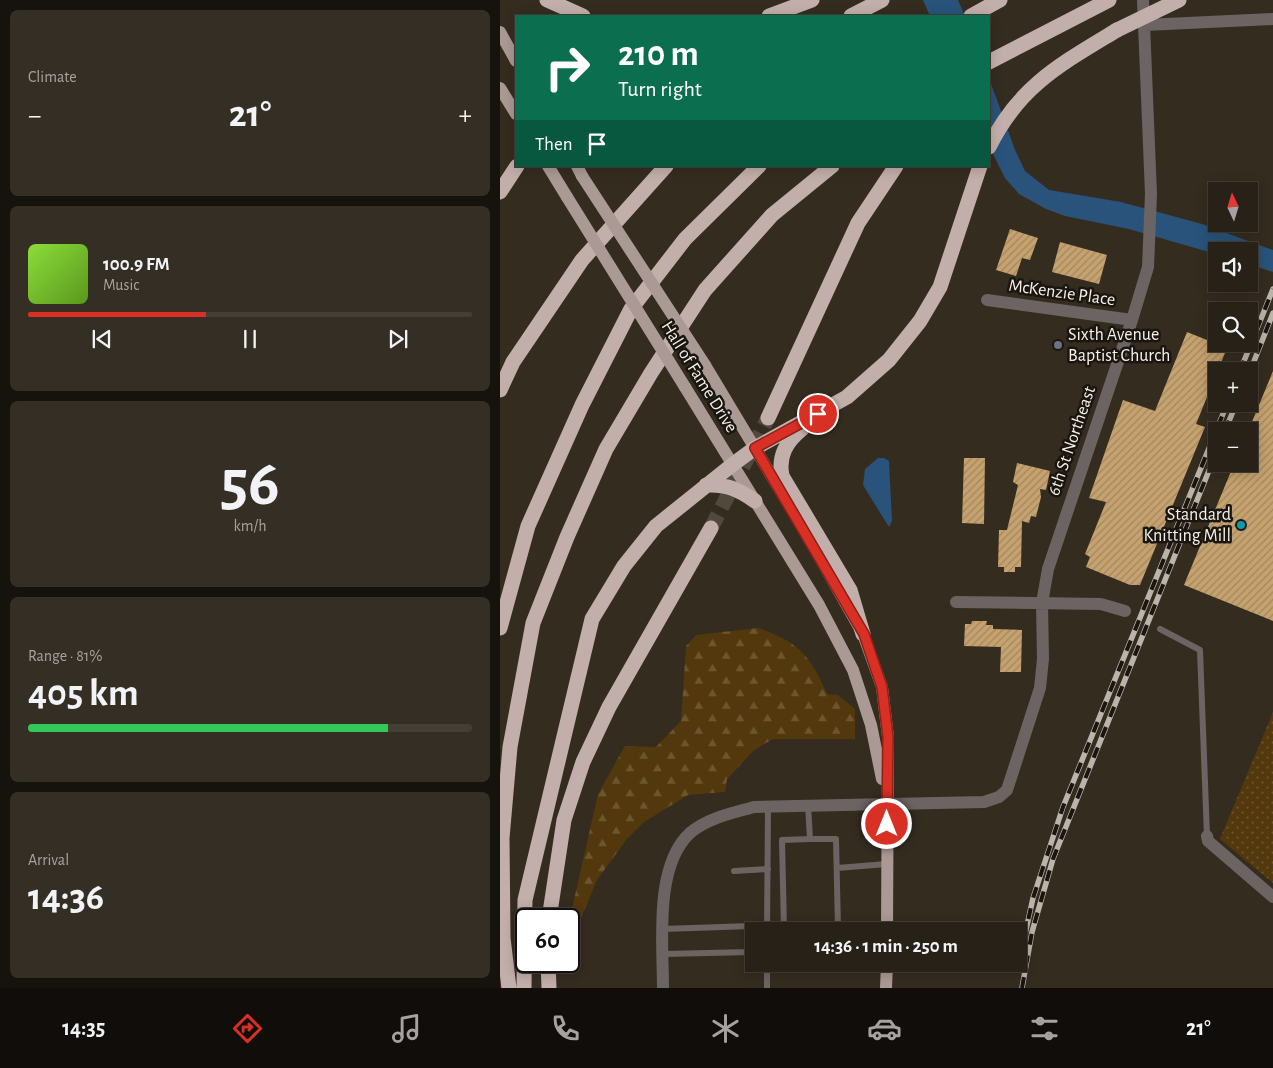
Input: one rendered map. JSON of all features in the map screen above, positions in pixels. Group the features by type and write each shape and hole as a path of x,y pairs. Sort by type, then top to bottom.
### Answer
{"highway":[{"path":"547,0 582,15"},
{"path":"772,15 812,0"},
{"path":"853,15 882,0"},
{"path":"973,15 1000,0"},
{"path":"990,61 1109,0"},
{"path":"990,145 1009,110 1050,71 1117,30 1179,0"},
{"path":"990,72 1043,33"},
{"path":"500,192 516,167"},
{"path":"500,390 512,362 582,260 665,167"},
{"path":"500,628 528,526 582,405 631,309 685,239 758,167"},
{"path":"509,988 502,938 502,838 510,746 533,623 567,537 606,449 651,373 705,290 772,215 831,167"},
{"path":"768,418 858,223 895,167"},
{"path":"524,988 525,900 592,619 624,566 656,526 755,448 847,397 889,360 920,321 940,287 980,167"},
{"path":"834,405 787,442 783,450 780,468 787,486 850,590 864,634"},
{"path":"706,485 728,486 740,490 754,501"},
{"path":"551,908 564,820 583,762 609,707 712,528"},
{"path":"548,973 549,988"}],"main road":[{"path":"500,32 515,58"},
{"path":"500,88 515,112"},
{"name":"Hall of Fame Drive","path":"549,167 818,605 853,670 871,725 888,804"},
{"name":"Hall of Fame Drive","path":"579,171 705,365 864,634 882,687 888,737 887,922"},
{"path":"886,988 887,972"}],"street":[{"name":"6th St Northeast","path":"888,804 984,802 999,797 1007,790 1040,688 1043,659 1042,603 1048,569 1148,267 1151,194 1143,0"},
{"path":"1145,25 1273,19"},
{"name":"McKenzie Place","path":"987,300 1132,320"},
{"path":"956,602 1101,604 1125,611"},
{"path":"662,988 663,895 673,859 690,833 718,817 754,807 888,804"},
{"path":"1207,836 1208,841 1273,897"}],"lane":[{"path":"1160,629 1200,650 1203,786 1207,836"},
{"path":"767,922 768,806"},
{"path":"808,806 810,839"},
{"path":"810,839 836,839 838,929 784,930 782,840 810,839"},
{"path":"837,868 887,864"},
{"path":"734,871 768,869"},
{"path":"663,929 745,926"},
{"path":"663,954 745,952"},
{"path":"767,972 767,988"}],"green space":[{"path":"758,628 784,639 802,652 809,660 827,694 838,695 855,709 855,739 773,739 754,750 727,779 725,792 688,795 644,822 626,840 597,880 580,920 580,908 572,908 598,794 625,746 656,747 681,721 686,646 696,635"},
{"path":"1273,712 1273,883 1220,839"}],"water":[{"path":"923,0 958,0 965,15 930,15"},
{"path":"990,81 1015,150 1025,171 1049,190 1121,202 1202,224 1208,226 1208,232 1224,232 1251,242 1208,242 1208,252 1129,229 1065,216 1046,209 1019,194 1005,178 990,148"},
{"path":"1258,245 1273,250 1273,272 1258,267"},
{"path":"878,458 884,458 889,461 892,521 889,527 863,485 865,469"}],"building":[{"path":"1010,229 1038,238 1030,260 1022,258 1016,276 996,270"},
{"path":"1060,242 1107,255 1099,284 1052,272"},
{"path":"1187,332 1208,340 1208,352 1225,352 1221,362 1208,362 1208,395 1196,424 1205,427 1140,585 1130,585 1086,567 1090,557 1085,554 1106,502 1089,498 1123,400 1155,411"},
{"name":"Standard Knitting Mill","path":"1273,371 1273,621 1184,585 1231,472 1258,472 1258,422 1252,422 1256,412 1258,412 1258,407"},
{"path":"964,458 985,458 984,524 962,523"},
{"path":"1017,463 1050,471 1046,490 1040,489 1041,497 1036,517 1031,516 1029,523 1022,521 1021,567 1015,567 1015,572 1004,572 1004,567 998,567 999,530 1007,530 1018,485 1013,482"},
{"path":"972,621 987,621 986,625 993,625 993,629 1022,630 1021,672 1000,672 1001,647 964,646 965,624 971,624"}],"tunnel":[{"path":"711,528 768,418"}],"railway":[{"path":"1244,362 1273,289"},
{"path":"1254,362 1273,313"},
{"path":"1027,925 1033,898 1063,807 1224,412"},
{"path":"1229,422 1233,412"},
{"path":"1022,988 1032,932 1053,859 1208,472"}],"place":[{"name":"Sixth Avenue Baptist Church","path":"1058,345"},
{"name":"Standard Knitting Mill","path":"1241,525"}],"route":[{"path":"818,414 755,448 864,634 882,687 888,737 887,824"}]}
